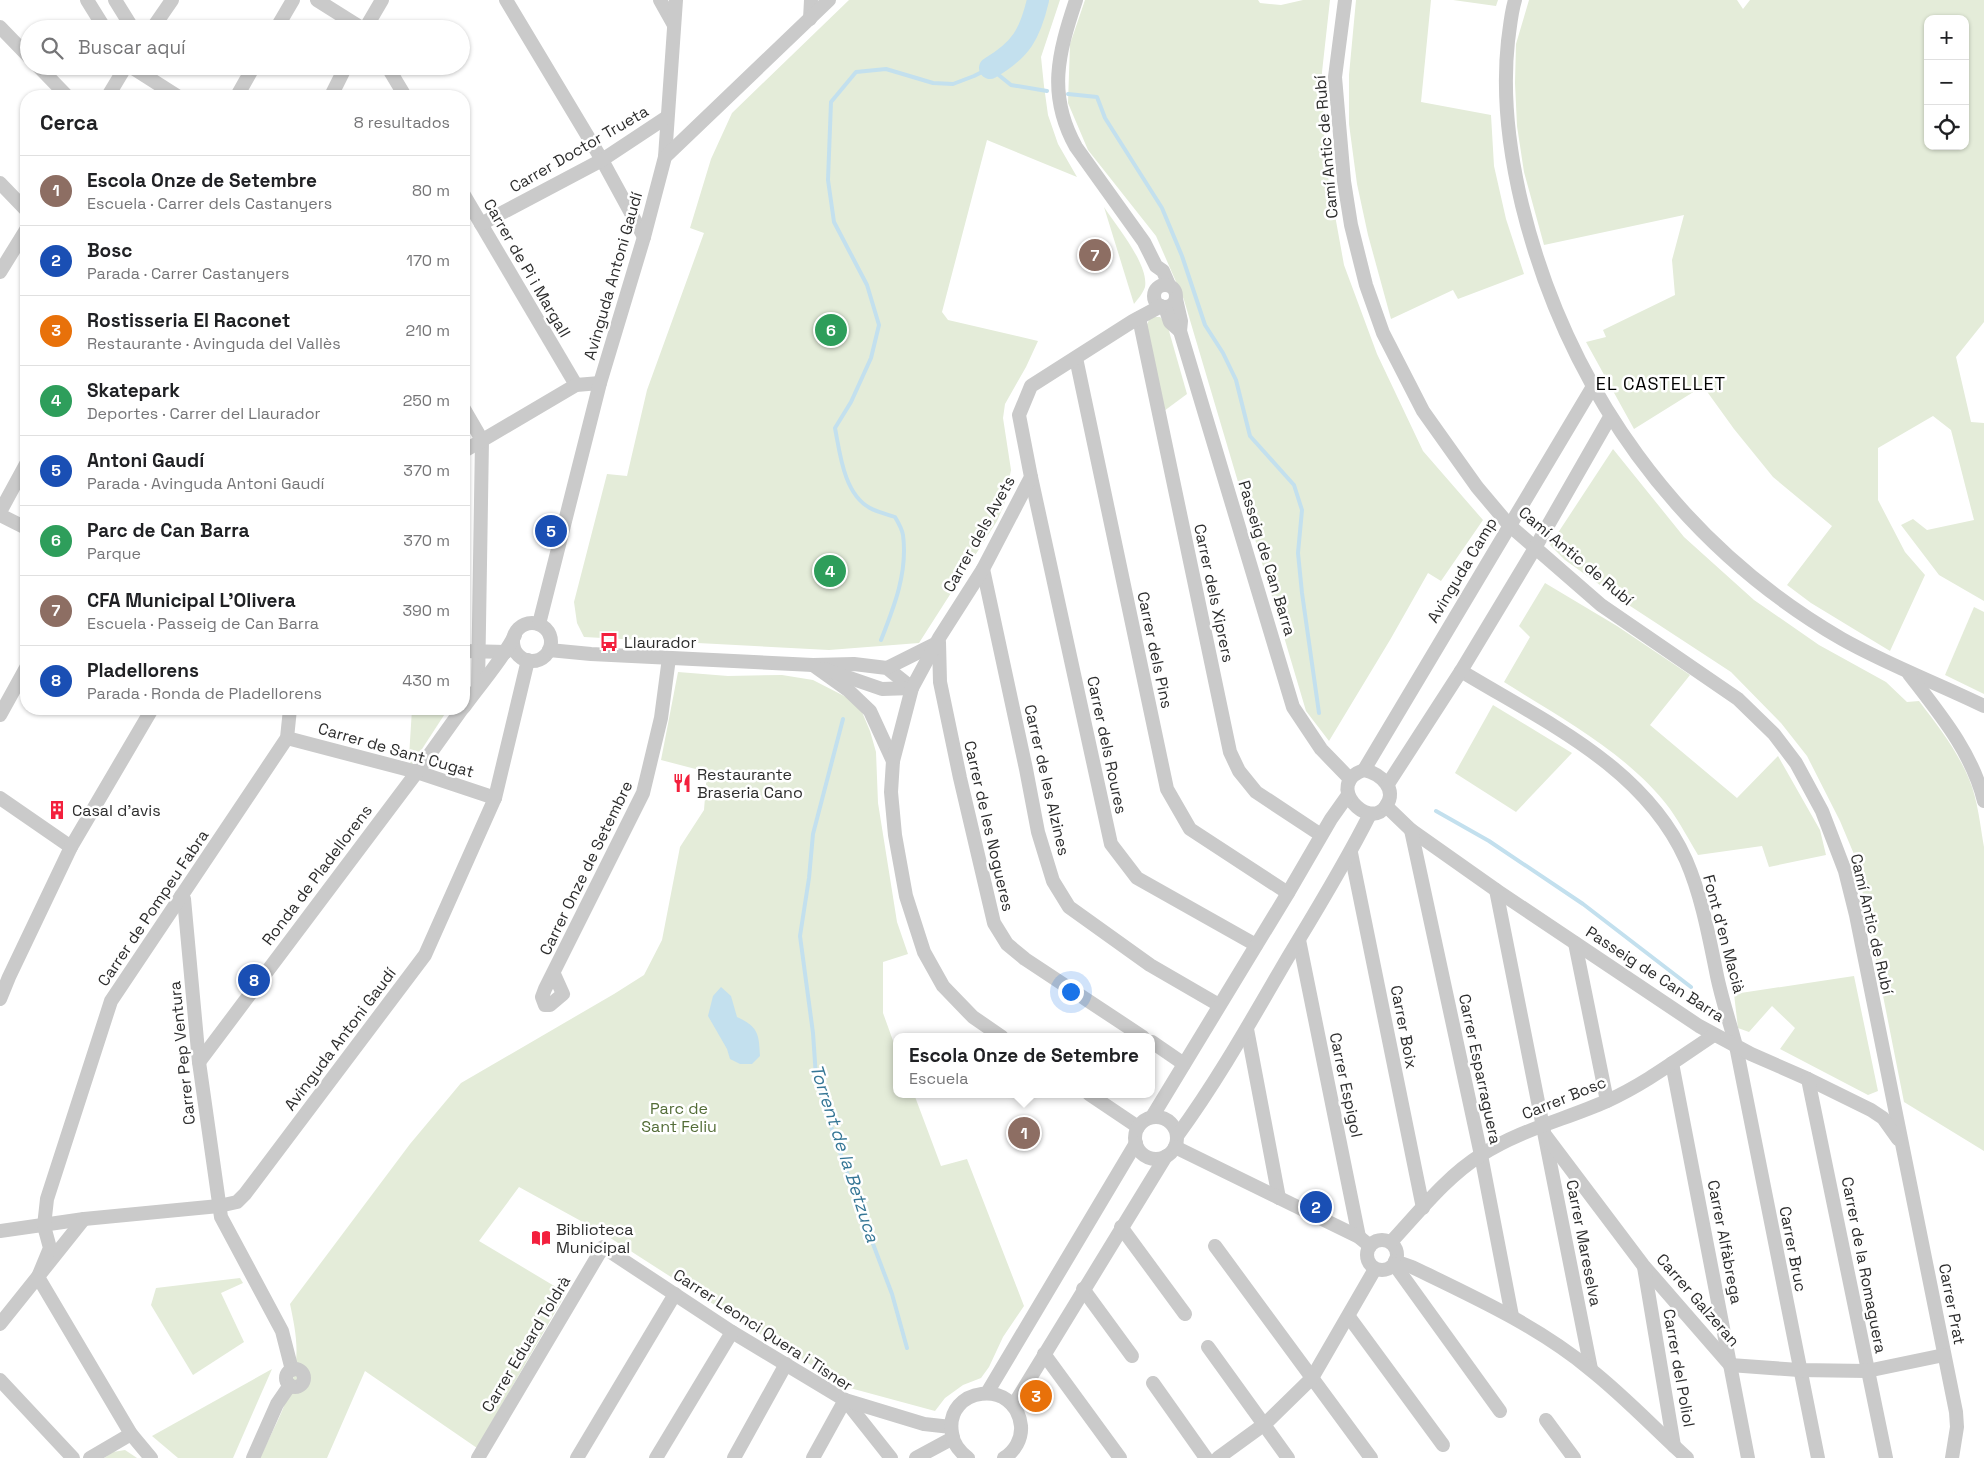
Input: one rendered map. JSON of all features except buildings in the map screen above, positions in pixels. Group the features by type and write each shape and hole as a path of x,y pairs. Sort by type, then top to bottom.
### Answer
{"street":[{"path":"87,0 99,20"},
{"path":"115,0 127,20"},
{"path":"158,20 172,0"},
{"path":"281,20 292,0"},
{"path":"317,0 349,20"},
{"path":"370,20 382,0"},
{"path":"506,0 602,160 644,237"},
{"path":"660,0 674,25"},
{"name":"Avinguda Antoni Gaudí","path":"539,624 600,383 644,237 665,157 676,0"},
{"path":"810,19 811,0"},
{"path":"665,157 829,0"},
{"name":"Passeig de Can Barra","path":"1076,0 1062,42 1056,85 1061,111 1069,134 1076,147 1144,242 1156,266 1163,271 1163,298 1181,321 1180,332 1293,706 1321,749 1350,779"},
{"name":"Camí Antic de Rubí","path":"1345,0 1335,78 1344,181 1351,225 1366,285 1383,333 1423,411 1477,487 1509,525 1601,605 1738,699 1774,734 1788,751 1822,811 1845,872 1856,915 1904,1157"},
{"path":"1516,0 1512,10 1505,67 1507,117 1514,172 1539,267 1564,330 1592,388 1610,417 1659,484 1703,531 1763,585 1818,624 1865,652 1984,706"},
{"path":"0,27 20,48"},
{"path":"47,75 61,90"},
{"path":"112,90 121,75"},
{"path":"144,75 168,90"},
{"path":"240,90 249,75"},
{"path":"334,90 342,75"},
{"path":"392,75 401,90"},
{"name":"Carrer Doctor Trueta","path":"481,224 602,160 667,118"},
{"path":"0,183 20,204"},
{"name":"Carrer de Pi i Margall","path":"470,205 576,385"},
{"path":"0,272 20,240"},
{"name":"Carrer dels Avets","path":"996,1033 973,1017 943,986 924,952 906,896 895,835 891,792 893,760 912,688 983,569 1030,477 1019,415 1031,386 1139,318 1147,306 1163,298"},
{"name":"Carrer dels Xiprers","path":"1139,318 1230,752 1239,771 1256,792 1321,835"},
{"name":"Carrer dels Pins","path":"1076,358 1167,789 1190,829 1288,893"},
{"path":"470,447 576,385 600,383"},
{"name":"Avinguda Camp","path":"1364,770 1592,388"},
{"path":"1388,784 1372,772 1364,770 1355,774 1350,779 1347,787 1348,795 1361,810 1370,814 1382,811 1386,806 1390,800 1388,784 1461,671 1535,548 1610,417"},
{"path":"470,419 482,440 478,687"},
{"path":"20,475 0,513 20,525"},
{"name":"Carrer dels Roures","path":"1030,477 1111,844 1137,878 1256,945"},
{"name":"Carrer de les Alzines","path":"983,569 1038,832 1053,881 1069,906 1150,965 1220,1005"},
{"path":"526,624 539,624 547,629 550,635 549,650 539,660 528,660 517,653 514,641 515,634 526,624"},
{"name":"Ronda de Pladellorens","path":"470,698 506,652 515,634"},
{"path":"887,668 938,642"},
{"name":"Carrer de les Nogueres","path":"938,642 940,682 994,924 1007,944 1025,960 1137,1033"},
{"path":"549,650 813,665 854,664 887,668 912,688"},
{"path":"470,651 506,652"},
{"name":"Carrer Onze de Setembre","path":"554,974 643,793 661,718 670,658"},
{"name":"Avinguda Antoni Gaudí","path":"0,1231 84,1219 219,1206 237,1202 245,1194 425,955 496,798 528,660"},
{"path":"813,665 882,689 912,688"},
{"path":"813,665 848,690 870,711 893,760"},
{"name":"Font d'en Macià","path":"1461,671 1582,745 1628,780 1653,806 1672,834 1686,860 1704,914 1718,979 1736,1046"},
{"path":"1907,672 1938,711 1966,754 1984,801"},
{"path":"0,715 20,681"},
{"path":"0,999 71,847 148,715"},
{"path":"288,738 290,715"},
{"name":"Ronda de Pladellorens","path":"199,1062 458,715"},
{"name":"Carrer de Sant Cugat","path":"288,738 417,772 496,798"},
{"name":"Carrer de Pompeu Fabra","path":"44,1226 48,1199 111,1001 288,738"},
{"path":"1152,1117 1288,893 1321,835 1348,795"},
{"path":"0,798 71,847"},
{"name":"Passeig de Can Barra","path":"1386,806 1411,830 1496,890 1714,1035 1751,1054 1808,1079 1883,1118 1897,1136 1904,1157"},
{"path":"1013,1406 1083,1289 1247,1029 1351,853 1370,814"},
{"name":"Carrer Esparraguera","path":"1411,830 1481,1156 1512,1316"},
{"name":"Carrer Boix","path":"1351,853 1423,1208"},
{"name":"Carrer Galzeran","path":"1496,890 1544,1129 1643,1265 1730,1365 1799,1370 1867,1371 1944,1355"},
{"name":"Carrer Pep Ventura","path":"181,896 184,899 199,1062 219,1206 226,1228 282,1330 288,1346 292,1370 300,1371 304,1380 299,1386 290,1386 277,1404 253,1458"},
{"name":"Carrer Espigol","path":"1299,940 1364,1242"},
{"path":"1575,943 1607,1100"},
{"path":"1247,1029 1279,1198"},
{"name":"Carrer Bosc","path":"1391,1242 1449,1179 1481,1156 1511,1138 1544,1129 1642,1083 1714,1035"},
{"path":"1155,1044 1184,1064"},
{"name":"Carrer Bruc","path":"1736,1046 1818,1458"},
{"name":"Carrer Alfàbrega","path":"1672,1063 1748,1458"},
{"name":"Carrer de la Romaguera","path":"1808,1079 1886,1458"},
{"path":"1860,1105 1872,1106 1883,1100 1890,1085"},
{"path":"1095,1098 1138,1126"},
{"path":"1152,1117 1160,1117 1170,1122 1173,1146 1158,1159 1145,1156 1139,1151 1135,1140 1138,1126 1143,1121 1152,1117"},
{"name":"Carrer Mareselva","path":"1544,1129 1590,1369"},
{"path":"987,1393 1136,1144"},
{"path":"1173,1146 1364,1242 1381,1240 1391,1242 1395,1249 1394,1263 1500,1411"},
{"name":"Carrer Prat","path":"1904,1157 1957,1427 1952,1458"},
{"path":"0,1324 84,1219"},
{"path":"38,1277 50,1248 44,1226"},
{"path":"1122,1227 1185,1314"},
{"path":"1364,1242 1368,1252 1369,1263 1376,1269 1388,1269 1394,1263"},
{"path":"1215,1246 1372,1458"},
{"name":"Carrer Leonci Quera i Tisner","path":"603,1247 732,1332 845,1400 891,1458"},
{"name":"Carrer Eduard Toldrà","path":"478,1458 603,1247"},
{"path":"1394,1263 1412,1267 1512,1316 1590,1369 1686,1458"},
{"name":"Carrer del Poliol","path":"1643,1265 1674,1446"},
{"path":"1218,1458 1264,1425 1312,1378 1376,1269"},
{"path":"38,1277 130,1434 151,1458"},
{"path":"1083,1289 1132,1356"},
{"path":"577,1458 675,1294"},
{"path":"1349,1317 1443,1444"},
{"path":"656,1458 732,1332"},
{"path":"1208,1347 1288,1458"},
{"path":"1044,1354 1120,1458"},
{"path":"734,1458 786,1364"},
{"path":"0,1380 73,1458"},
{"path":"1153,1383 1206,1458"},
{"path":"968,1458 958,1449 952,1433 955,1412 968,1397 987,1393 997,1394 1006,1399 1020,1418 1021,1432 1016,1446 1004,1458"},
{"path":"812,1458 845,1400 952,1433"},
{"path":"1546,1420 1574,1458"},
{"path":"916,1458 952,1433"},
{"path":"90,1458 130,1434"},
{"path":"1016,1446 1024,1458"}],"green space":[{"path":"849,0 1060,0 1041,57 1048,115 1058,144 1077,177 987,140 942,312 948,320 1038,341 1005,404 1003,418 1011,470 1004,505 997,521 919,643 829,650 584,637 577,623 574,602 607,474 627,476 647,390 704,233 690,228 711,159 732,113"},
{"path":"1085,0 1258,0 1260,3 1281,5 1303,0 1330,0 1322,72 1325,160 1344,265 1377,354 1423,451 1483,520 1441,581 1428,573 1329,741 1306,711 1184,300 1156,236 1088,150 1068,103 1070,44"},
{"path":"1356,0 1431,0 1421,102 1491,115 1494,166 1506,219 1524,274 1458,299 1453,290 1391,319 1368,235 1357,184 1349,124 1349,75"},
{"path":"1453,0 1498,0 1496,6"},
{"path":"1529,0 1737,0 1743,9 1750,0 1984,0 1984,322 1956,357 1971,422 1984,423 1984,601 1939,575 1901,525 1913,519 1927,530 1974,520 1951,430 1933,416 1878,448 1878,500 1905,552 1925,575 1890,651 1811,603 1787,585 1832,526 1773,477 1734,429 1703,386 1634,429 1586,342 1606,337 1603,330 1675,295 1672,260 1684,215 1544,245 1524,172 1517,126 1516,44"},
{"path":"1104,207 1130,245 1142,267 1145,287 1134,304"},
{"path":"1154,317 1160,317 1167,324 1187,394 1164,411 1146,327 1149,320"},
{"path":"1613,449 1684,537 1754,600 1819,645 1886,682 1907,702 1919,701 1947,738 1959,758 1975,795 1984,847 1984,1151 1904,1102 1856,859 1840,821 1807,756 1781,723 1731,672 1621,600 1565,560 1550,545"},
{"path":"1545,583 1617,626 1690,675 1650,725 1737,798 1778,756 1820,830 1826,855 1769,867 1762,846 1698,855 1670,809 1635,771 1593,738 1504,682 1530,637 1519,626"},
{"path":"1974,607 1984,612 1984,694 1945,675"},
{"name":"Parc de Sant Feliu","path":"678,672 728,676 782,675 813,680 848,698 862,712 876,752 878,803 897,922 908,954 883,962 883,1013 893,1041 893,1098 916,1098 941,1166 967,1159 1024,1306 1003,1337 989,1367 981,1378 963,1385 945,1398 935,1411 850,1388 769,1340 601,1232 519,1187 479,1241 566,1293 477,1448 365,1371 327,1458 260,1458 282,1411 294,1374 296,1347 290,1304 410,1144 461,1083 644,975 662,940 680,847 704,810 707,772 661,760"},
{"path":"1493,705 1572,753 1516,812 1455,773"},
{"path":"412,715 444,715 411,766 409,757"},
{"path":"1854,976 1878,1091 1868,1095 1780,1049 1795,1028 1772,1006 1749,1032 1738,1028 1734,994"},
{"path":"240,1278 243,1283 221,1293 244,1342 193,1375 151,1305 156,1288"},
{"path":"272,1369 233,1458 178,1458 152,1436"},
{"path":"125,1450 137,1458 104,1458 113,1452"}],"water":[{"path":"721,987 731,996 737,1017 749,1024 758,1036 760,1056 752,1064 740,1064 730,1059 727,1049 708,1016 713,996"}],"waterway":[{"path":"990,68 1009,55 1023,40 1038,0"},
{"name":"Torrent de la Betzuca","path":"881,640 902,576 904,562 903,535 895,517 870,508 861,502 854,493 841,461 835,428 851,402 871,358 879,325 867,285 834,222 828,180 831,102 856,72 886,69 933,83 953,84 990,68 1011,85 1047,91"},
{"path":"1068,94 1097,97 1105,118 1162,208 1182,256 1205,325 1223,353 1236,380 1250,436 1294,485 1302,510 1298,553 1319,713"},
{"name":"Torrent de la Betzuca","path":"843,719 813,834 809,878 800,936 813,1033 816,1077 859,1207 892,1294 907,1348"},
{"path":"1436,811 1489,841 1583,904 1691,987"}],"place":[{"name":"CFA Municipal L'Olivera","path":"1095,255"},
{"name":"Parc de Can Barra","path":"831,330"},
{"name":"Antoni Gaudí","path":"551,531"},
{"name":"Skatepark","path":"830,571"},
{"name":"Llaurador","path":"609,642"},
{"name":"Restaurante Braseria Cano","path":"682,783"},
{"name":"Casal d'avis","path":"57,810"},
{"name":"Pladellorens","path":"254,980"},
{"name":"Escola Onze de Setembre","path":"1024,1133"},
{"name":"Bosc","path":"1316,1207"},
{"name":"Biblioteca Municipal","path":"541,1238"},
{"name":"Rostisseria El Raconet","path":"1036,1396"}],"district":[{"name":"EL CASTELLET","path":"1661,383"}]}
